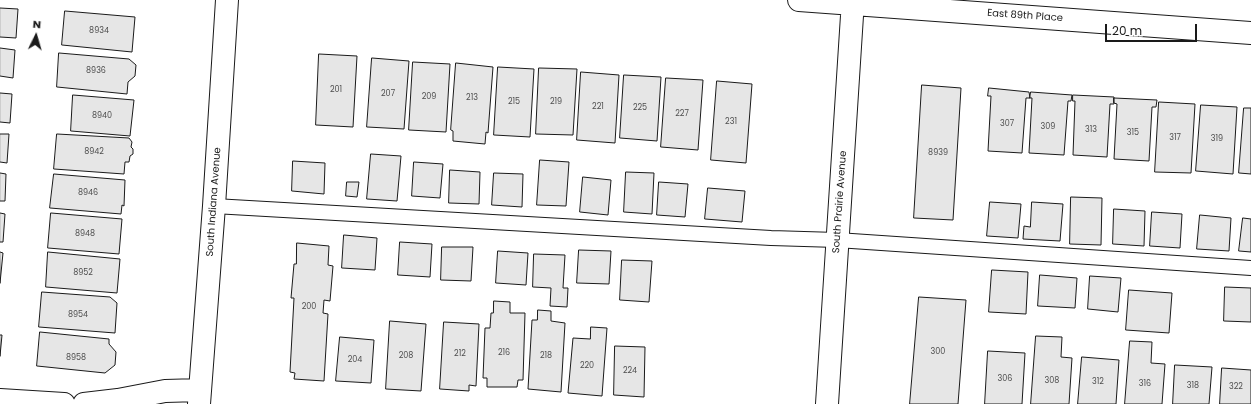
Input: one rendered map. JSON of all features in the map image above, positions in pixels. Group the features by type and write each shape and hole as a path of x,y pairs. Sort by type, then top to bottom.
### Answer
{"street":[{"name":"South Indiana Avenue","path":"200,397 227,0"},
{"name":"East 89th Place","path":"799,0 853,2 1251,33"},
{"name":"South Prairie Avenue","path":"827,404 853,2"},
{"path":"84,404 118,400 165,391 200,397"},
{"path":"0,400 64,404"}],"lane":[{"path":"214,206 771,238 837,240 1251,268"}],"building":[{"path":"0,8 18,9 16,38 0,37"},
{"path":"65,11 135,17 132,52 62,45"},
{"path":"0,48 15,50 13,78 0,76"},
{"path":"59,53 129,59 136,65 135,76 128,82 127,94 57,87"},
{"path":"319,54 357,56 353,127 316,125"},
{"path":"372,58 409,61 404,129 367,127"},
{"path":"413,62 450,64 446,132 409,130"},
{"path":"456,63 493,67 488,133 486,132 485,144 453,141 453,131 451,130"},
{"path":"498,67 534,69 530,137 494,135"},
{"path":"539,68 577,69 573,135 536,134"},
{"path":"581,72 619,75 615,143 577,140"},
{"path":"624,75 661,77 657,141 620,138"},
{"path":"666,78 703,80 698,150 661,147"},
{"path":"717,81 752,84 746,163 711,160"},
{"path":"922,85 961,88 953,220 914,218"},
{"path":"989,88 1029,92 1030,98 1026,98 1022,153 988,151 991,96 988,96"},
{"path":"1031,92 1072,95 1071,101 1068,101 1064,155 1029,153"},
{"path":"0,93 12,94 10,123 0,122"},
{"path":"73,95 134,100 130,136 71,131"},
{"path":"1073,95 1114,97 1114,104 1110,104 1107,157 1073,155 1075,101 1073,101"},
{"path":"1114,98 1157,100 1156,107 1152,107 1149,161 1114,159 1117,104 1114,103"},
{"path":"1159,102 1195,104 1191,173 1155,172"},
{"path":"1201,105 1237,107 1233,174 1196,171"},
{"path":"1244,108 1251,108 1251,174 1239,173"},
{"path":"0,134 9,134 7,163 0,162"},
{"path":"57,134 129,138 132,142 131,147 133,149 133,154 130,156 129,162 125,162 124,174 54,169"},
{"path":"371,154 401,156 397,201 367,199"},
{"path":"540,160 569,162 566,206 537,205"},
{"path":"293,161 325,163 324,194 292,191"},
{"path":"414,162 443,164 440,198 412,196"},
{"path":"450,170 480,172 479,204 449,203"},
{"path":"626,172 654,173 652,214 624,212"},
{"path":"0,173 6,174 5,201 0,201"},
{"path":"494,173 523,174 522,207 492,205"},
{"path":"54,174 125,180 124,206 122,205 121,214 50,208"},
{"path":"583,177 611,180 608,215 580,212"},
{"path":"347,182 359,182 357,197 346,196"},
{"path":"659,182 688,184 685,217 657,215"},
{"path":"708,188 745,191 742,222 705,219"},
{"path":"1071,197 1102,198 1101,245 1070,244"},
{"path":"990,202 1021,204 1018,238 987,236"},
{"path":"1032,202 1063,204 1060,241 1023,239 1024,226 1030,227"},
{"path":"1114,209 1145,211 1144,246 1113,244"},
{"path":"1152,212 1182,214 1180,248 1150,246"},
{"path":"0,213 5,214 3,242 0,242"},
{"path":"51,213 122,219 119,254 48,248"},
{"path":"1200,215 1231,218 1229,251 1197,249"},
{"path":"1243,218 1251,219 1251,252 1239,251"},
{"path":"344,235 377,238 375,270 342,268"},
{"path":"400,242 432,244 430,277 398,275"},
{"path":"297,243 329,246 328,265 333,266 330,301 324,300 323,313 328,314 324,381 294,379 295,373 290,372 294,298 291,298 294,264 296,264"},
{"path":"442,247 473,247 471,281 441,280"},
{"path":"579,250 611,251 609,284 577,283"},
{"path":"498,251 528,253 526,285 496,283"},
{"path":"0,252 3,253 0,283"},
{"path":"48,252 120,259 117,293 46,287"},
{"path":"534,254 565,255 563,288 568,288 567,307 550,306 551,288 533,287"},
{"path":"622,260 652,261 649,302 620,300"},
{"path":"992,270 1028,272 1026,314 989,312"},
{"path":"1040,275 1077,278 1075,308 1038,306"},
{"path":"1090,276 1121,278 1118,312 1088,309"},
{"path":"1225,287 1251,288 1251,322 1224,321"},
{"path":"1129,290 1172,293 1169,333 1126,330"},
{"path":"42,292 110,297 117,303 115,333 39,327"},
{"path":"919,297 966,300 958,404 910,404"},
{"path":"494,301 510,302 510,313 525,313 523,380 518,380 517,387 487,387 487,378 483,378 485,328 490,328 491,313 493,313"},
{"path":"538,310 551,311 551,321 565,323 561,392 528,389 532,320 537,320"},
{"path":"390,321 426,324 421,391 386,389"},
{"path":"444,322 479,324 476,386 469,385 469,391 440,389"},
{"path":"591,327 607,328 602,396 568,393 573,338 590,339"},
{"path":"40,332 109,339 109,344 116,352 115,365 105,373 37,366"},
{"path":"0,335 2,335 0,356"},
{"path":"1036,336 1062,337 1061,357 1072,358 1069,404 1031,404"},
{"path":"340,337 374,340 371,383 336,381"},
{"path":"1130,341 1152,342 1151,363 1165,364 1162,404 1125,404"},
{"path":"615,346 645,347 644,397 614,395"},
{"path":"988,351 1025,353 1022,404 985,404"},
{"path":"1082,357 1119,360 1116,404 1078,404"},
{"path":"1175,365 1212,367 1209,404 1173,404"},
{"path":"1222,368 1251,370 1251,404 1220,404"}]}
